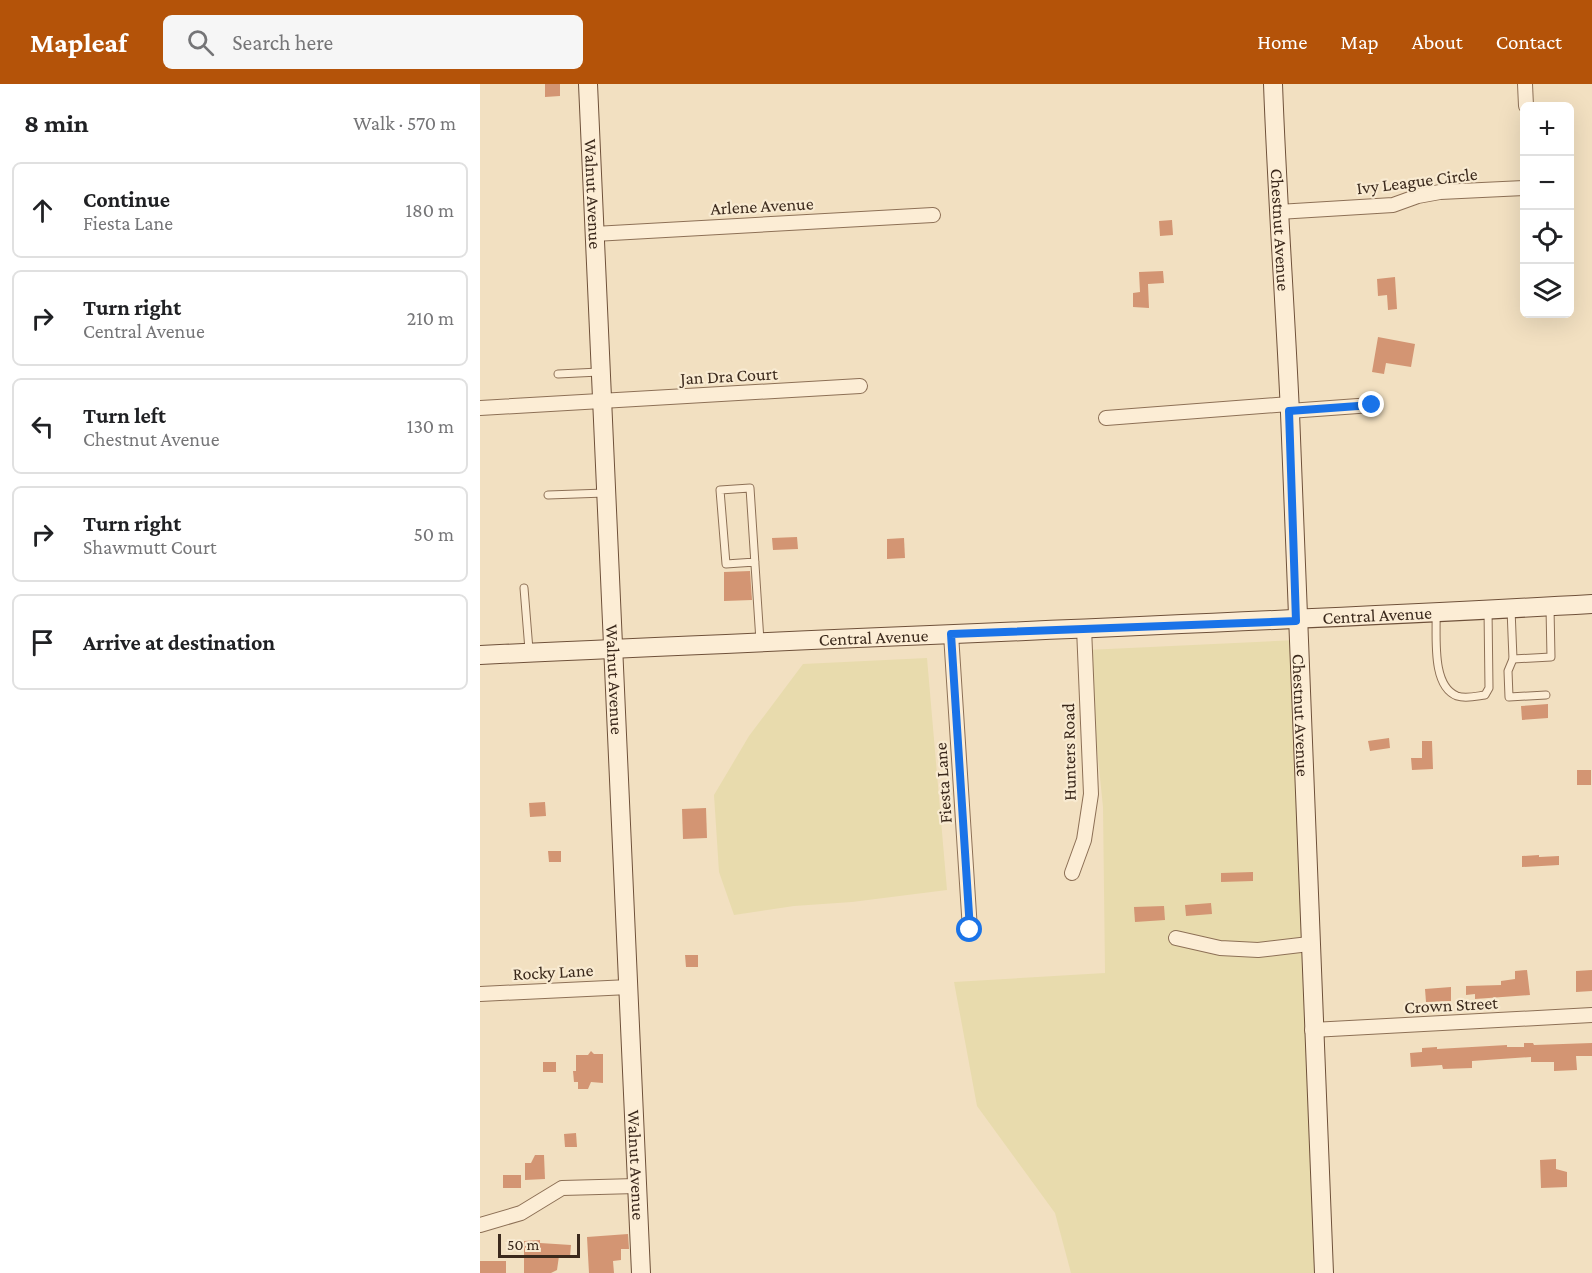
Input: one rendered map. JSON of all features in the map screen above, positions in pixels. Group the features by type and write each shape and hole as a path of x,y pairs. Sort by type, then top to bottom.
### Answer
{"street":[{"name":"Walnut Avenue","path":"588,84 599,372 641,1273"},
{"name":"Chestnut Avenue","path":"1273,84 1289,407 1308,944 1324,1273"},
{"path":"1525,84 1526,102"},
{"name":"Ivy League Circle","path":"1278,212 1393,205 1418,196 1440,192 1520,188"},
{"name":"Arlene Avenue","path":"594,234 933,215"},
{"name":"Jan Dra Court","path":"480,408 860,386"},
{"path":"1106,418 1289,407 1372,405"},
{"name":"Central Avenue","path":"480,655 1084,628 1296,621 1592,604"},
{"name":"Hunters Road","path":"1072,873 1084,840 1091,794 1084,628"},
{"name":"Fiesta Lane","path":"951,634 970,930"},
{"path":"1176,938 1220,948 1258,950 1308,944"},
{"name":"Rocky Lane","path":"480,994 629,987"},
{"name":"Crown Street","path":"1312,1030 1592,1015"},
{"path":"480,1225 521,1213 562,1188 636,1186"}],"lane":[{"path":"558,374 599,372"},
{"path":"754,562 726,564 720,490 750,488 760,643"},
{"path":"548,495 605,493"},
{"path":"524,588 530,653"},
{"path":"1513,659 1551,657 1550,607"},
{"path":"1511,609 1513,659 1508,670 1509,697 1546,695"},
{"path":"1436,613 1439,674 1448,690 1458,696 1471,697 1485,695 1489,688 1488,610"}],"shaded area":[{"path":"1296,640 1328,1273 1071,1273 1055,1213 977,1106 954,982 1105,973 1103,807 1087,650"},
{"path":"927,658 947,890 852,902 794,906 734,915 719,872 714,795 749,736 803,664"}],"building":[{"path":"545,84 560,84 560,96 545,97"},
{"path":"1172,220 1173,235 1160,236 1159,221"},
{"path":"1163,271 1164,283 1148,284 1149,308 1133,307 1133,293 1140,292 1139,272"},
{"path":"1395,277 1397,309 1388,310 1387,295 1378,296 1377,279"},
{"path":"1378,337 1415,344 1411,367 1386,363 1384,374 1372,372"},
{"path":"797,537 798,549 773,550 772,538"},
{"path":"904,538 905,558 887,559 887,539"},
{"path":"750,571 752,600 724,601 724,572"},
{"path":"1548,704 1548,718 1522,720 1521,706"},
{"path":"1389,738 1390,748 1370,751 1368,741"},
{"path":"1422,741 1432,741 1433,769 1412,770 1411,758 1422,758"},
{"path":"1577,770 1591,770 1591,785 1577,785"},
{"path":"545,802 546,816 530,817 529,803"},
{"path":"706,808 707,838 683,839 682,809"},
{"path":"548,851 561,851 561,862 549,862"},
{"path":"1539,855 1539,857 1559,856 1559,865 1522,867 1522,856"},
{"path":"1253,872 1253,881 1221,882 1221,873"},
{"path":"1211,903 1212,914 1186,916 1185,905"},
{"path":"1164,906 1165,920 1135,922 1134,907"},
{"path":"685,955 698,955 698,967 686,967"},
{"path":"1527,970 1530,995 1475,999 1475,994 1466,995 1466,986 1501,985 1501,981 1515,979 1515,971"},
{"path":"1592,970 1592,991 1576,992 1576,971"},
{"path":"1451,987 1451,1001 1426,1002 1425,989"},
{"path":"1524,1043 1534,1045 1592,1043 1592,1056 1576,1056 1577,1070 1554,1071 1554,1062 1531,1062 1531,1057 1472,1061 1472,1068 1443,1069 1442,1065 1411,1067 1410,1053 1422,1052 1422,1048 1507,1045 1507,1047 1524,1047"},
{"path":"591,1051 594,1054 603,1054 603,1083 591,1082 588,1089 578,1089 578,1082 574,1082 573,1071 576,1071 576,1055 588,1055"},
{"path":"543,1062 556,1062 556,1072 543,1072"},
{"path":"576,1133 577,1147 565,1147 564,1134"},
{"path":"535,1155 544,1155 545,1179 525,1180 525,1163 531,1163"},
{"path":"1556,1159 1556,1169 1567,1172 1567,1187 1541,1188 1540,1160"},
{"path":"503,1175 521,1175 521,1188 503,1188"},
{"path":"628,1234 629,1249 621,1249 621,1260 613,1261 614,1273 589,1273 587,1237"},
{"path":"540,1240 540,1243 571,1245 570,1257 559,1256 557,1270 551,1273 524,1273 524,1241"},
{"path":"480,1261 506,1261 506,1273 480,1273"}],"route":[{"path":"970,930 951,634 1296,621 1289,411 1372,405"}]}
